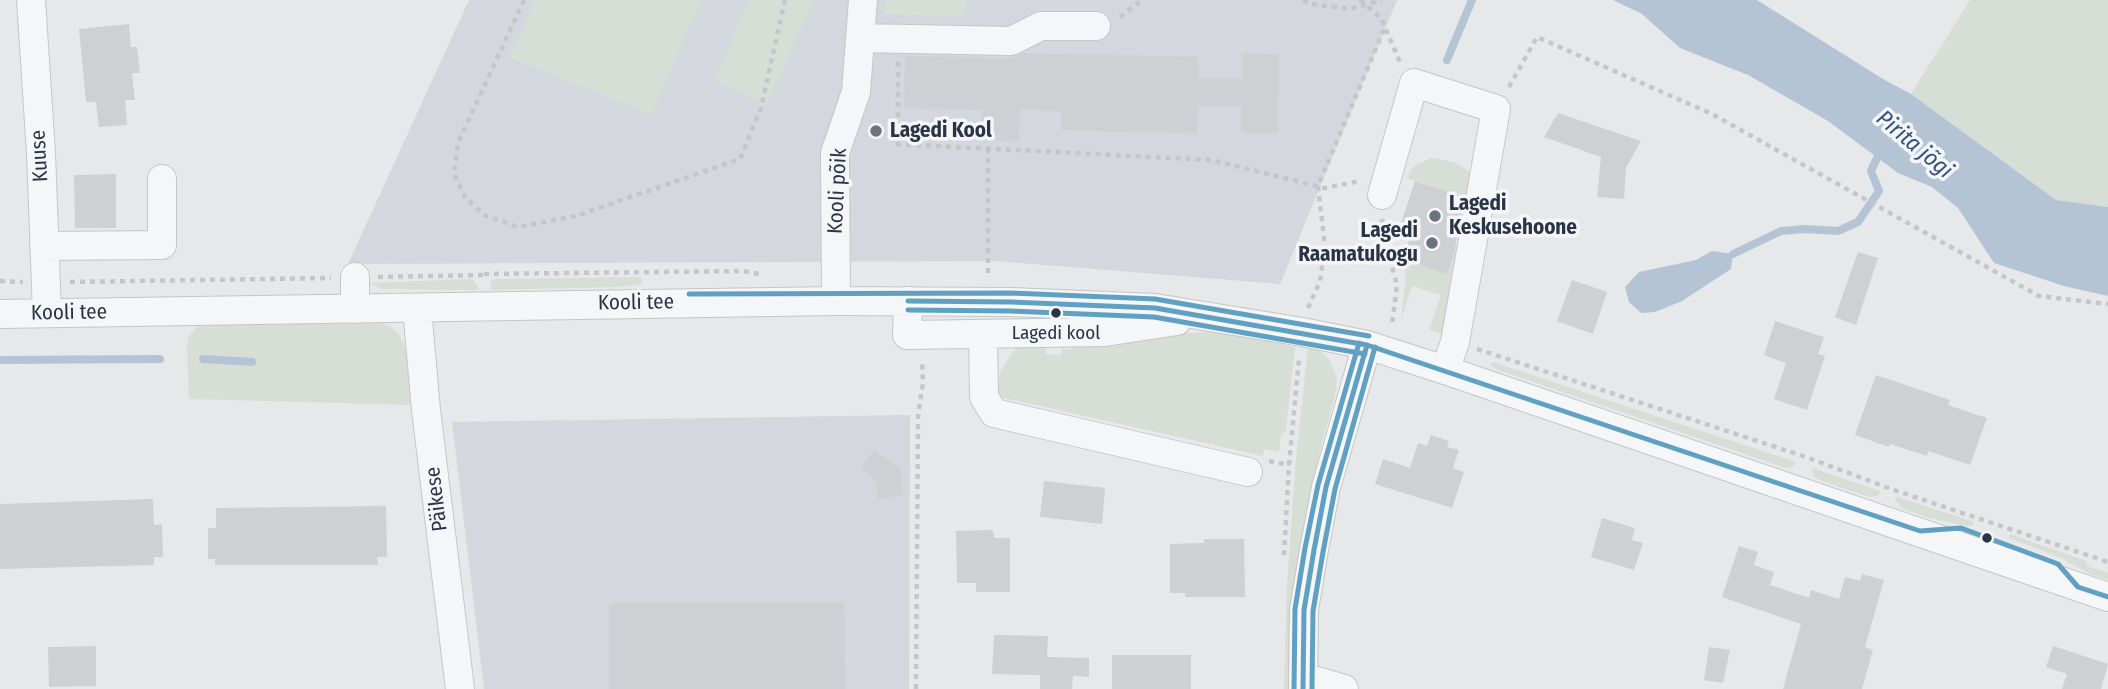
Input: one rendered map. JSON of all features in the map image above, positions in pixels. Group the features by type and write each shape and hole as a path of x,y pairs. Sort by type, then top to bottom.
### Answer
{"street":[{"name":"Kuuse","path":"31,0 47,313"},
{"name":"Kooli põik","path":"836,301 835,153 856,92 863,0"},
{"path":"860,38 1011,41 1041,26 1096,26"},
{"path":"1381,197 1414,83 1496,109 1455,342 1445,370"},
{"path":"44,246 162,245 162,178"},
{"path":"355,277 355,309"},
{"path":"908,301 907,335 1105,332 1211,315"},
{"name":"Kooli tee","path":"0,314 908,301 1155,308 1211,315 1305,320 1367,345 2108,597"},
{"name":"Päikese","path":"417,308 426,410 460,689"},
{"path":"983,334 984,397 994,414 1248,472"},
{"path":"1344,689 1303,683 1304,610 1324,500 1367,345"}],"path":[{"path":"524,0 458,143 454,174 465,197 484,215 517,227 576,216 740,159 761,108 785,0"},
{"path":"1303,0 1310,4 1350,9 1366,1"},
{"path":"1360,0 1382,0"},
{"path":"1366,1 1381,18 1397,57 1414,83"},
{"path":"1284,557 1289,465 1305,320 1320,281 1325,246 1318,186 1385,26"},
{"path":"1496,109 1538,37 1712,114 2039,296 2108,304"},
{"path":"898,38 898,144 1211,160 1325,188 1360,181 1363,195 1381,197 1388,253 1397,285 1392,325"},
{"path":"988,148 988,278"},
{"path":"46,282 484,274 484,282"},
{"path":"916,689 918,416 923,383 922,334"}],"shaded area":[{"name":"Lagedi Kool","path":"469,0 1397,0 1280,284 996,261 348,264"},
{"path":"535,0 701,0 651,115 510,57"},
{"path":"748,0 814,0 766,106 715,81"},
{"path":"885,0 966,0 965,17 884,14"},
{"path":"1970,0 2108,0 2108,207 2056,200 1911,94"},
{"path":"1431,158 1454,162 1471,172 1478,180 1480,189 1448,336 1429,330 1441,295 1412,286 1401,320 1406,275 1403,259 1447,273 1472,200 1407,178 1414,166"},
{"path":"641,277 642,284 618,287 490,290 491,280 496,279"},
{"path":"473,280 479,290 381,289 371,283"},
{"path":"203,322 379,322 399,334 406,348 411,405 189,399 189,335"},
{"path":"1206,332 1229,333 1295,347 1286,431 1281,434 1279,452 1264,449 1263,456 1000,397 1000,372 1019,346 1046,348 1046,354 1061,355 1062,349 1072,349 1076,341"},
{"path":"1308,347 1320,351 1329,359 1337,378 1304,529 1293,602 1291,689 1284,689 1287,586 1296,458"},
{"path":"1492,362 1796,464 1789,468 1780,466 1498,370 1491,366"},
{"path":"910,415 909,689 484,689 452,422"},
{"path":"1812,468 1880,491 1878,496 1869,497 1814,477"},
{"path":"1895,498 1974,522 1972,526 1966,526 1926,517 1903,509 1896,501"},
{"path":"2010,534 2086,561 2087,566 2108,573 2108,580 2009,538"}],"water":[{"name":"Pirita jõgi","path":"1613,0 1757,0 1911,94 2056,200 2108,207 2108,296 2064,286 1994,263 1958,208 1932,187 1898,173 1828,121 1748,75 1680,48 1642,14"},
{"path":"1712,251 1733,254 1731,269 1682,301 1655,312 1641,313 1629,302 1625,287 1639,272 1696,260"}],"building":[{"path":"129,24 131,47 137,47 140,73 132,73 135,100 125,100 127,125 99,127 96,102 86,102 79,29"},
{"path":"1023,53 1198,57 1199,79 1242,79 1242,53 1279,54 1278,133 1241,133 1241,106 1198,106 1197,133 1061,130 1061,111 1020,110 1019,141 981,140 982,110 904,108 905,56 1011,58"},
{"path":"1558,113 1641,141 1626,168 1624,199 1597,197 1601,157 1544,137"},
{"path":"116,174 116,228 75,228 74,175"},
{"name":"Lagedi Keskusehoone","path":"1415,181 1464,197 1454,254 1447,274 1403,259 1410,237 1398,233"},
{"path":"1858,252 1878,258 1856,325 1835,317"},
{"path":"1572,280 1607,292 1593,334 1557,321"},
{"path":"1775,321 1824,337 1818,354 1825,356 1807,410 1774,399 1786,363 1764,355"},
{"path":"1876,375 1950,400 1948,405 1987,418 1970,465 1928,451 1927,456 1890,444 1889,447 1855,435"},
{"path":"1431,435 1449,441 1447,447 1459,450 1453,468 1464,472 1452,508 1375,484 1383,459 1410,468 1418,443 1427,446"},
{"path":"874,450 900,468 903,495 878,499 875,480 861,467"},
{"path":"1044,481 1105,488 1102,524 1040,517"},
{"path":"153,499 154,525 162,524 163,557 154,557 154,565 0,569 0,504"},
{"path":"386,506 387,557 377,557 378,565 215,565 215,559 208,559 208,528 216,528 216,508"},
{"path":"1602,518 1635,528 1632,540 1643,543 1634,570 1591,557"},
{"path":"993,530 994,538 1010,538 1010,592 976,592 976,583 957,583 956,531"},
{"path":"1204,539 1244,539 1245,597 1185,597 1185,593 1170,593 1170,544 1204,543"},
{"path":"1739,546 1758,552 1754,565 1774,572 1770,585 1809,598 1811,590 1839,599 1845,577 1860,581 1862,574 1884,580 1865,647 1873,650 1862,689 1783,689 1801,624 1722,597"},
{"path":"609,603 844,603 845,689 609,689"},
{"path":"994,635 1048,636 1047,657 1089,658 1089,677 1073,676 1072,689 1040,689 1040,675 992,674"},
{"path":"96,646 96,686 49,687 48,647"},
{"path":"2053,646 2108,664 2101,689 2062,689 2067,674 2046,667"},
{"path":"1709,647 1730,650 1723,683 1704,680"},
{"path":"1112,655 1191,655 1191,689 1112,689"}],"waterway":[{"path":"1447,60 1472,0"},
{"path":"1733,254 1781,231 1838,231 1858,222 1879,191 1871,171 1883,152"},
{"path":"0,360 160,359"},
{"path":"203,359 252,362"}],"transit line":[{"path":"689,294 1011,293 1155,299 1369,336"},
{"path":"908,301 1155,308 1367,345 1920,531 1961,528 2058,564 2078,587 2108,597"},
{"path":"908,310 1154,317 1365,354"},
{"path":"1294,689 1295,609 1305,548 1318,485 1359,343"},
{"path":"1303,689 1304,610 1314,550 1326,487 1367,345"},
{"path":"1312,689 1313,611 1323,552 1335,489 1375,347"}],"place":[{"name":"Lagedi Kool","path":"876,131"},
{"name":"Lagedi Keskusehoone","path":"1435,216"},
{"name":"Lagedi Raamatukogu","path":"1432,243"},
{"name":"Lagedi kool","path":"1056,313"}]}
